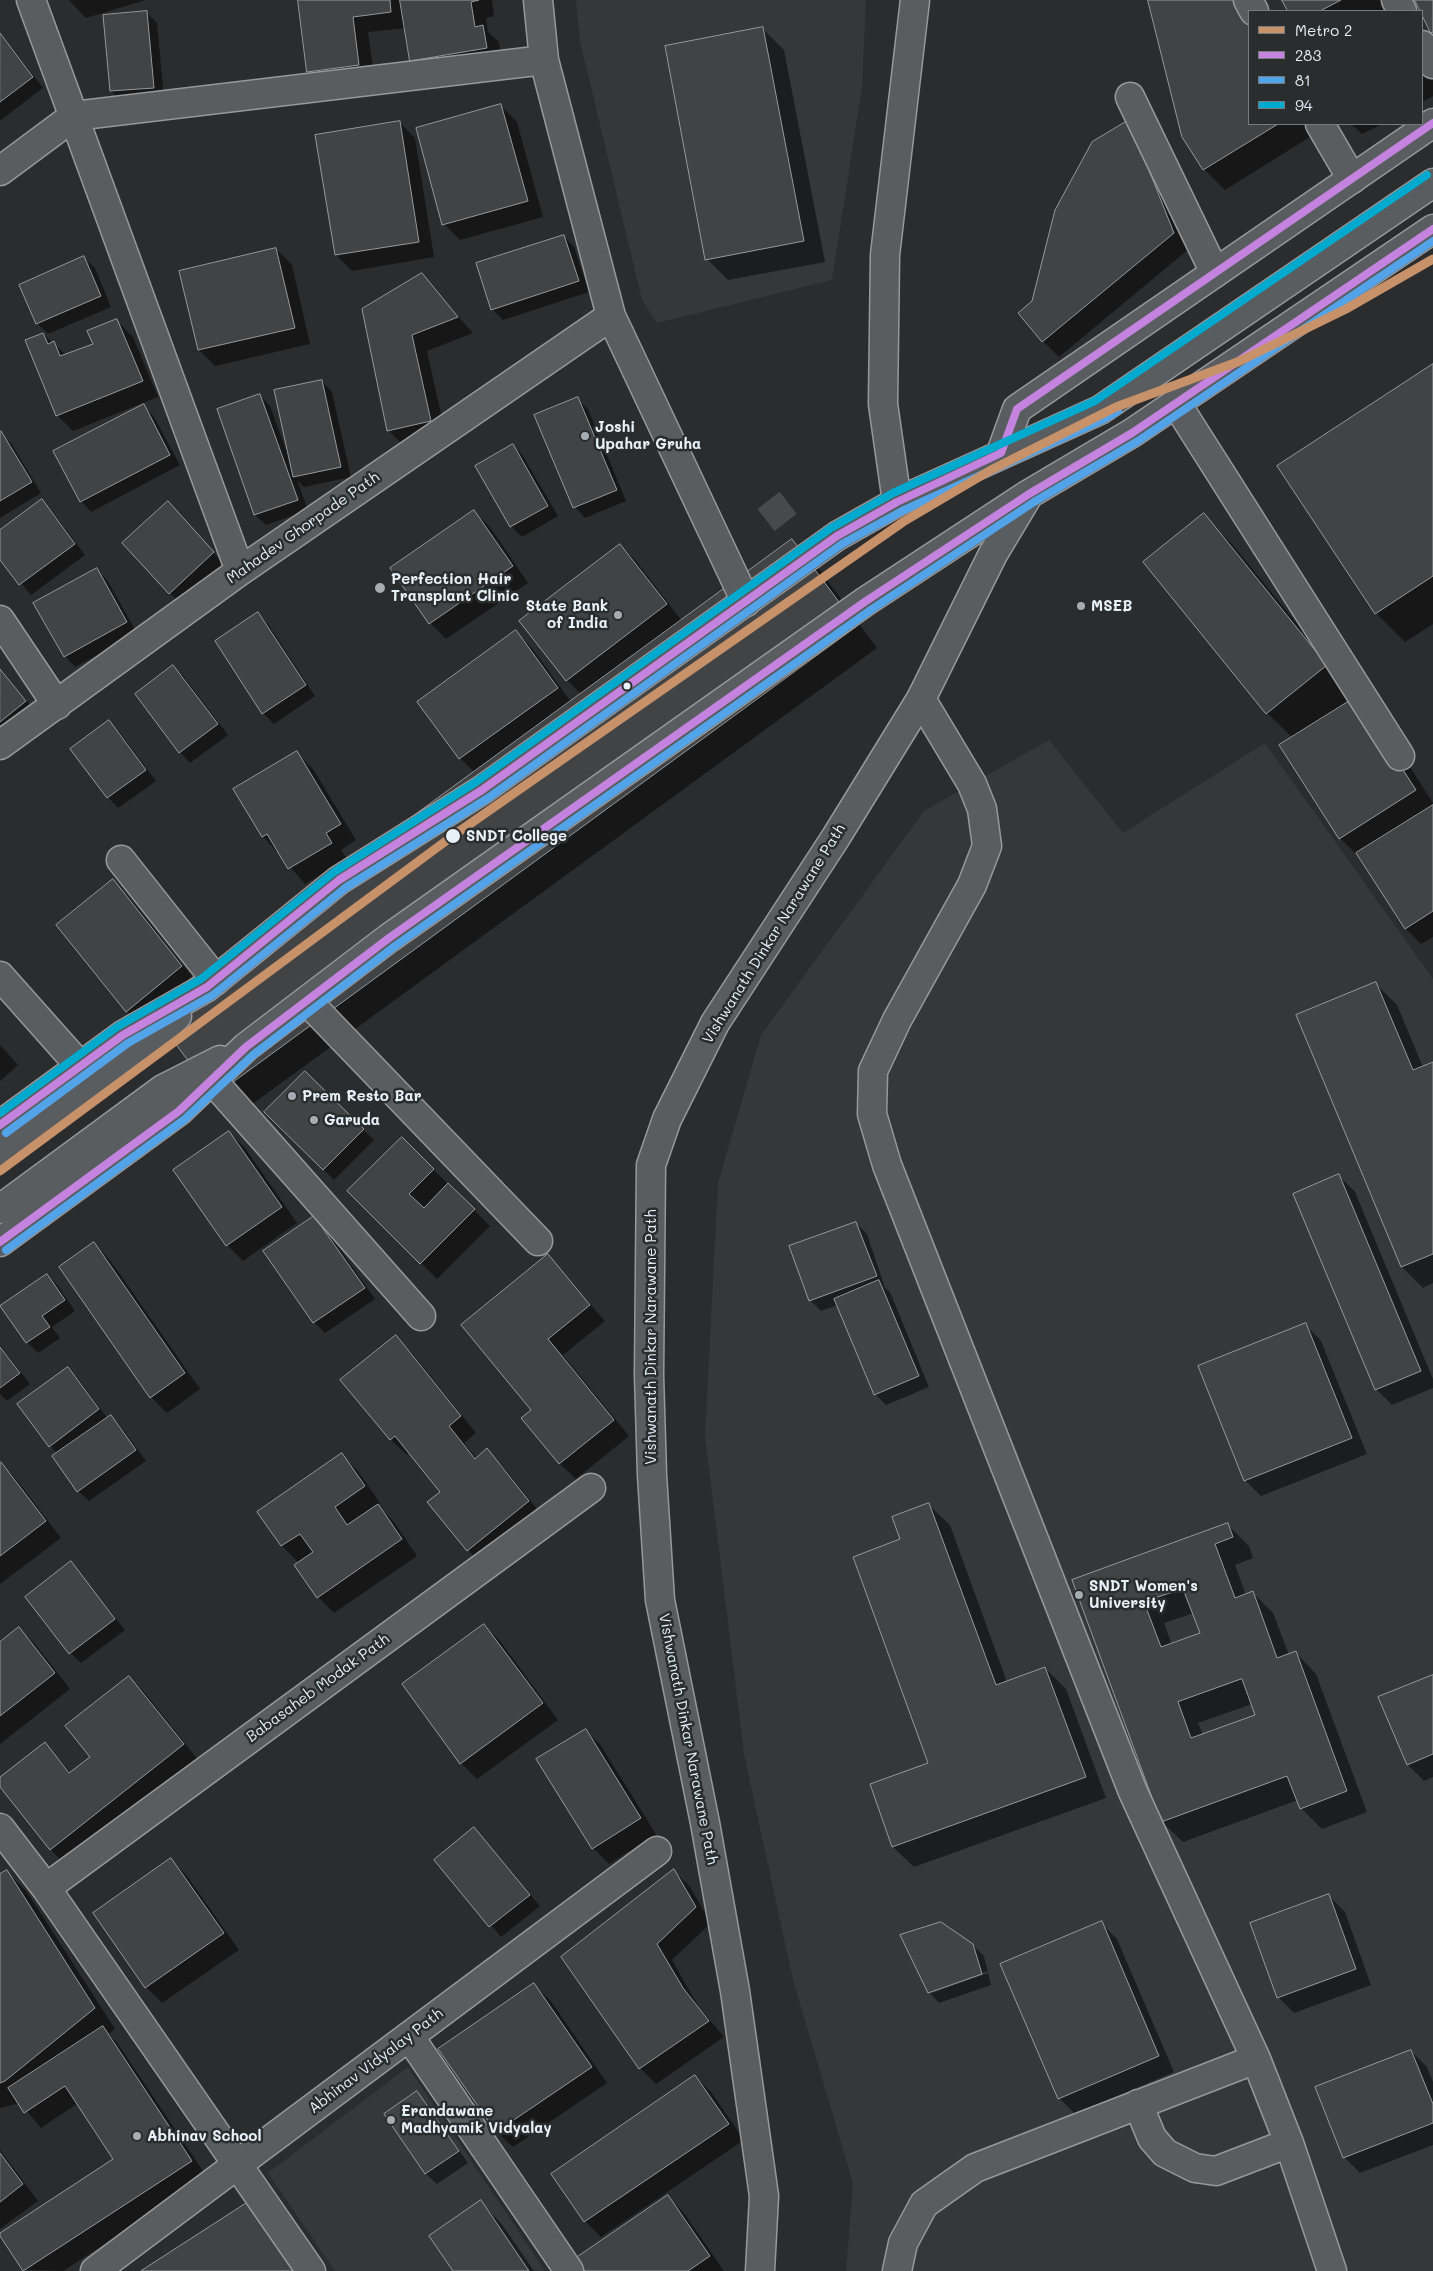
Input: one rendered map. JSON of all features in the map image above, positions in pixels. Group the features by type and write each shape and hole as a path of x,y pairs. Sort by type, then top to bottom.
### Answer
{"main road":[{"path":"30,0 240,571"},
{"path":"538,0 544,60 611,316 746,602"},
{"path":"896,502 883,404 885,255 915,0"},
{"path":"1423,47 1433,64"},
{"path":"0,171 74,116 544,60"},
{"path":"1130,97 1215,273"},
{"path":"1000,454 1017,409 1433,124"},
{"path":"1321,125 1352,179"},
{"path":"0,1155 138,1054 212,984 339,880 482,790 837,536 896,502 1100,410 1433,183"},
{"path":"0,1242 179,1110 246,1047 389,938 866,601 1029,494 1132,433 1433,228"},
{"name":"Mahadev Ghorpade Path","path":"0,745 240,571 611,316"},
{"path":"1176,403 1400,756"},
{"name":"Vishwanath Dinkar Narawane Path","path":"760,2271 764,2196 735,1991 705,1823 660,1600 648,1375 651,1165 667,1119 715,1023 836,837 921,700 993,554 1029,494"},
{"path":"0,620 57,705"},
{"path":"921,700 972,784 982,810 987,846 972,885 897,1020 873,1071 872,1114 888,1165 1133,1792 1256,2059 1289,2143 1332,2271"},
{"path":"121,860 212,984"},
{"path":"0,976 80,1066"},
{"path":"0,1125 123,1035 212,984"},
{"path":"307,1000 538,1241"},
{"path":"0,1209 163,1089 246,1047"},
{"path":"212,1080 421,1316"},
{"name":"Babasaheb Modak Path","path":"46,1888 590,1488"},
{"path":"0,1828 46,1888 311,2271"},
{"name":"Abhinav Vidyalay Path","path":"95,2271 656,1851"},
{"path":"410,2036 569,2271"},
{"path":"897,2271 903,2243 924,2204 975,2168 1256,2059"},
{"path":"1138,2104 1152,2138 1165,2153 1195,2168 1216,2171 1289,2143"}],"shaded area":[{"path":"576,0 866,0 862,87 832,280 657,323 642,300 580,41"},
{"name":"SNDT Women's University","path":"1049,740 1123,833 1265,743 1433,979 1433,2271 846,2271 853,2183 793,1980 744,1754 705,1436 718,1183 761,1035 924,811"},
{"name":"Erandawane Madhyamik Vidyalay","path":"408,2067 545,2271 335,2271 268,2173"}],"building":[{"path":"298,0 390,0 391,12 353,17 359,65 307,72"},
{"path":"400,0 479,0 471,2 475,27 483,25 487,48 410,61"},
{"path":"1148,0 1240,0 1248,12 1248,125 1276,125 1203,170 1182,137"},
{"path":"1282,0 1341,0 1322,10 1287,10"},
{"path":"1415,0 1433,0 1433,32 1431,33 1423,16 1423,10 1420,10"},
{"path":"147,11 154,88 110,91 103,15"},
{"path":"763,27 804,241 705,260 665,46"},
{"path":"0,33 33,77 0,102"},
{"path":"501,104 528,201 442,225 416,128"},
{"path":"1129,120 1174,233 1042,342 1018,313 1032,301 1055,210 1092,142"},
{"path":"400,121 419,242 335,255 315,135"},
{"path":"564,235 579,281 491,310 476,263"},
{"path":"276,248 295,328 198,350 179,271"},
{"path":"84,256 101,296 36,324 19,285"},
{"path":"422,273 458,317 412,335 431,421 387,431 362,309"},
{"path":"117,319 143,381 56,416 25,340 43,333 48,344 54,341 60,356 93,344 87,331"},
{"path":"1433,364 1433,576 1375,614 1277,466"},
{"path":"322,380 341,467 293,477 274,390"},
{"path":"260,394 298,500 254,515 217,409"},
{"path":"578,397 617,490 573,508 534,415"},
{"path":"144,404 170,455 80,502 53,451"},
{"path":"0,432 32,482 0,501"},
{"path":"513,444 548,506 510,527 475,466"},
{"path":"42,499 75,544 19,585 0,560 0,530"},
{"path":"168,501 214,552 169,594 122,543"},
{"path":"474,510 513,566 429,624 390,568"},
{"path":"1204,513 1327,665 1266,714 1143,562"},
{"name":"SNDT College","path":"792,539 857,626 214,1096 150,1009"},
{"path":"620,544 667,604 566,681 519,621"},
{"path":"97,568 127,622 64,657 33,603"},
{"path":"258,612 306,685 262,714 215,641"},
{"path":"516,630 558,688 459,759 417,702"},
{"path":"173,665 218,724 179,753 135,694"},
{"path":"0,669 26,701 0,722"},
{"path":"1356,697 1416,790 1339,839 1279,745"},
{"path":"109,720 146,770 107,798 70,749"},
{"path":"297,751 341,824 326,833 332,843 288,869 267,834 262,837 233,789"},
{"path":"1433,805 1433,911 1405,929 1356,853"},
{"path":"113,879 182,966 126,1012 56,925"},
{"path":"1376,982 1413,1070 1433,1062 1433,1254 1401,1267 1296,1015"},
{"name":"Garuda","path":"305,1071 364,1129 323,1170 264,1112"},
{"path":"229,1131 282,1207 226,1246 173,1170"},
{"path":"402,1137 434,1169 409,1194 424,1208 448,1183 475,1209 420,1264 347,1191"},
{"path":"1339,1174 1421,1371 1375,1390 1293,1194"},
{"path":"314,1216 365,1288 313,1323 263,1251"},
{"path":"856,1222 877,1276 809,1301 789,1246"},
{"path":"94,1242 185,1373 150,1398 59,1267"},
{"path":"548,1254 590,1305 548,1339 614,1420 559,1464 521,1418 531,1410 461,1325"},
{"path":"47,1274 65,1300 42,1316 50,1327 26,1343 0,1306"},
{"path":"879,1280 919,1376 874,1395 834,1299"},
{"path":"1306,1323 1352,1438 1244,1481 1198,1366"},
{"path":"396,1335 461,1416 449,1426 475,1459 487,1448 529,1501 467,1551 427,1502 440,1492 395,1436 390,1440 340,1380"},
{"path":"0,1347 20,1373 0,1388"},
{"path":"68,1367 99,1409 49,1447 17,1404"},
{"path":"111,1415 136,1450 77,1492 52,1456"},
{"path":"342,1453 365,1486 335,1507 347,1525 378,1504 402,1539 317,1598 294,1565 313,1552 300,1534 281,1546 257,1512"},
{"path":"0,1463 46,1521 0,1556"},
{"path":"929,1503 996,1685 1045,1667 1086,1777 892,1847 870,1784 928,1763 853,1557 900,1539 892,1517"},
{"path":"1228,1523 1233,1537 1215,1544 1235,1598 1253,1591 1277,1658 1296,1651 1347,1791 1300,1809 1287,1776 1161,1822 1072,1580","holes":["1183,1589 1200,1633 1161,1647 1144,1602","1242,1679 1255,1715 1191,1738 1178,1702"]},
{"path":"71,1561 115,1619 69,1654 25,1597"},
{"path":"484,1624 543,1703 460,1764 402,1684"},
{"path":"19,1627 55,1673 0,1716 0,1642"},
{"path":"1433,1675 1433,1754 1407,1765 1378,1697"},
{"path":"129,1676 184,1744 50,1850 0,1787 0,1777 45,1742 69,1773 90,1757 65,1726"},
{"path":"586,1729 641,1818 592,1849 536,1759"},
{"path":"474,1827 530,1895 489,1927 434,1860"},
{"path":"171,1858 224,1933 145,1988 93,1913"},
{"path":"674,1869 696,1907 657,1944 683,1988 709,2021 639,2069 561,1957"},
{"path":"7,1870 95,2008 5,2081 0,2083 0,1874"},
{"path":"1329,1894 1356,1969 1277,1998 1250,1923"},
{"path":"1102,1921 1159,2056 1058,2099 1000,1964"},
{"path":"941,1922 973,1944 982,1974 928,1993 900,1935"},
{"path":"534,1983 592,2067 496,2132 438,2049"},
{"name":"Abhinav School","path":"103,2026 192,2161 23,2271 0,2236 0,2233 113,2159 65,2086 24,2113 8,2088"},
{"path":"1411,2050 1433,2104 1433,2123 1343,2158 1315,2087"},
{"path":"695,2075 729,2124 584,2222 551,2174"},
{"path":"417,2091 459,2151 425,2174 384,2114"},
{"path":"0,2153 23,2184 0,2202"},
{"path":"668,2195 710,2256 688,2271 585,2271 576,2258"},
{"path":"253,2199 299,2271 141,2271"},
{"path":"481,2200 529,2271 453,2271 429,2236"}],"tunnel":[{"path":"766,520 796,497"}],"metro line":[{"name":"2","path":"0,1171 454,835 903,522 991,470 1116,407 1240,361 1346,309 1433,259"}],"transit line":[{"name":"283","path":"0,1125 123,1035 207,987 339,880 482,790 837,536 897,502 1001,453 1017,409 1433,123"},
{"name":"94","path":"0,1113 117,1027 201,979 334,872 476,782 831,528 893,493 1095,401 1427,175"},
{"name":"283","path":"0,1242 179,1111 246,1047 389,938 866,601 1029,494 1132,433 1433,229"},
{"name":"81","path":"6,1250 185,1119 253,1055 395,946 872,609 1034,502 1138,441 1433,241"},
{"name":"81","path":"6,1133 128,1043 213,995 345,888 488,798 842,544 902,511 1118,411"}],"place":[{"name":"Joshi Upahar Gruha","path":"585,436"},
{"name":"Perfection Hair Transplant Clinic","path":"380,588"},
{"name":"MSEB","path":"1081,606"},
{"name":"State Bank of India","path":"618,615"},
{"name":"SNDT College","path":"453,836"},
{"name":"Prem Resto Bar","path":"292,1096"},
{"name":"Garuda","path":"314,1120"},
{"name":"SNDT Women's University","path":"1079,1595"},
{"name":"Erandawane Madhyamik Vidyalay","path":"391,2120"},
{"name":"Abhinav School","path":"137,2136"}]}
